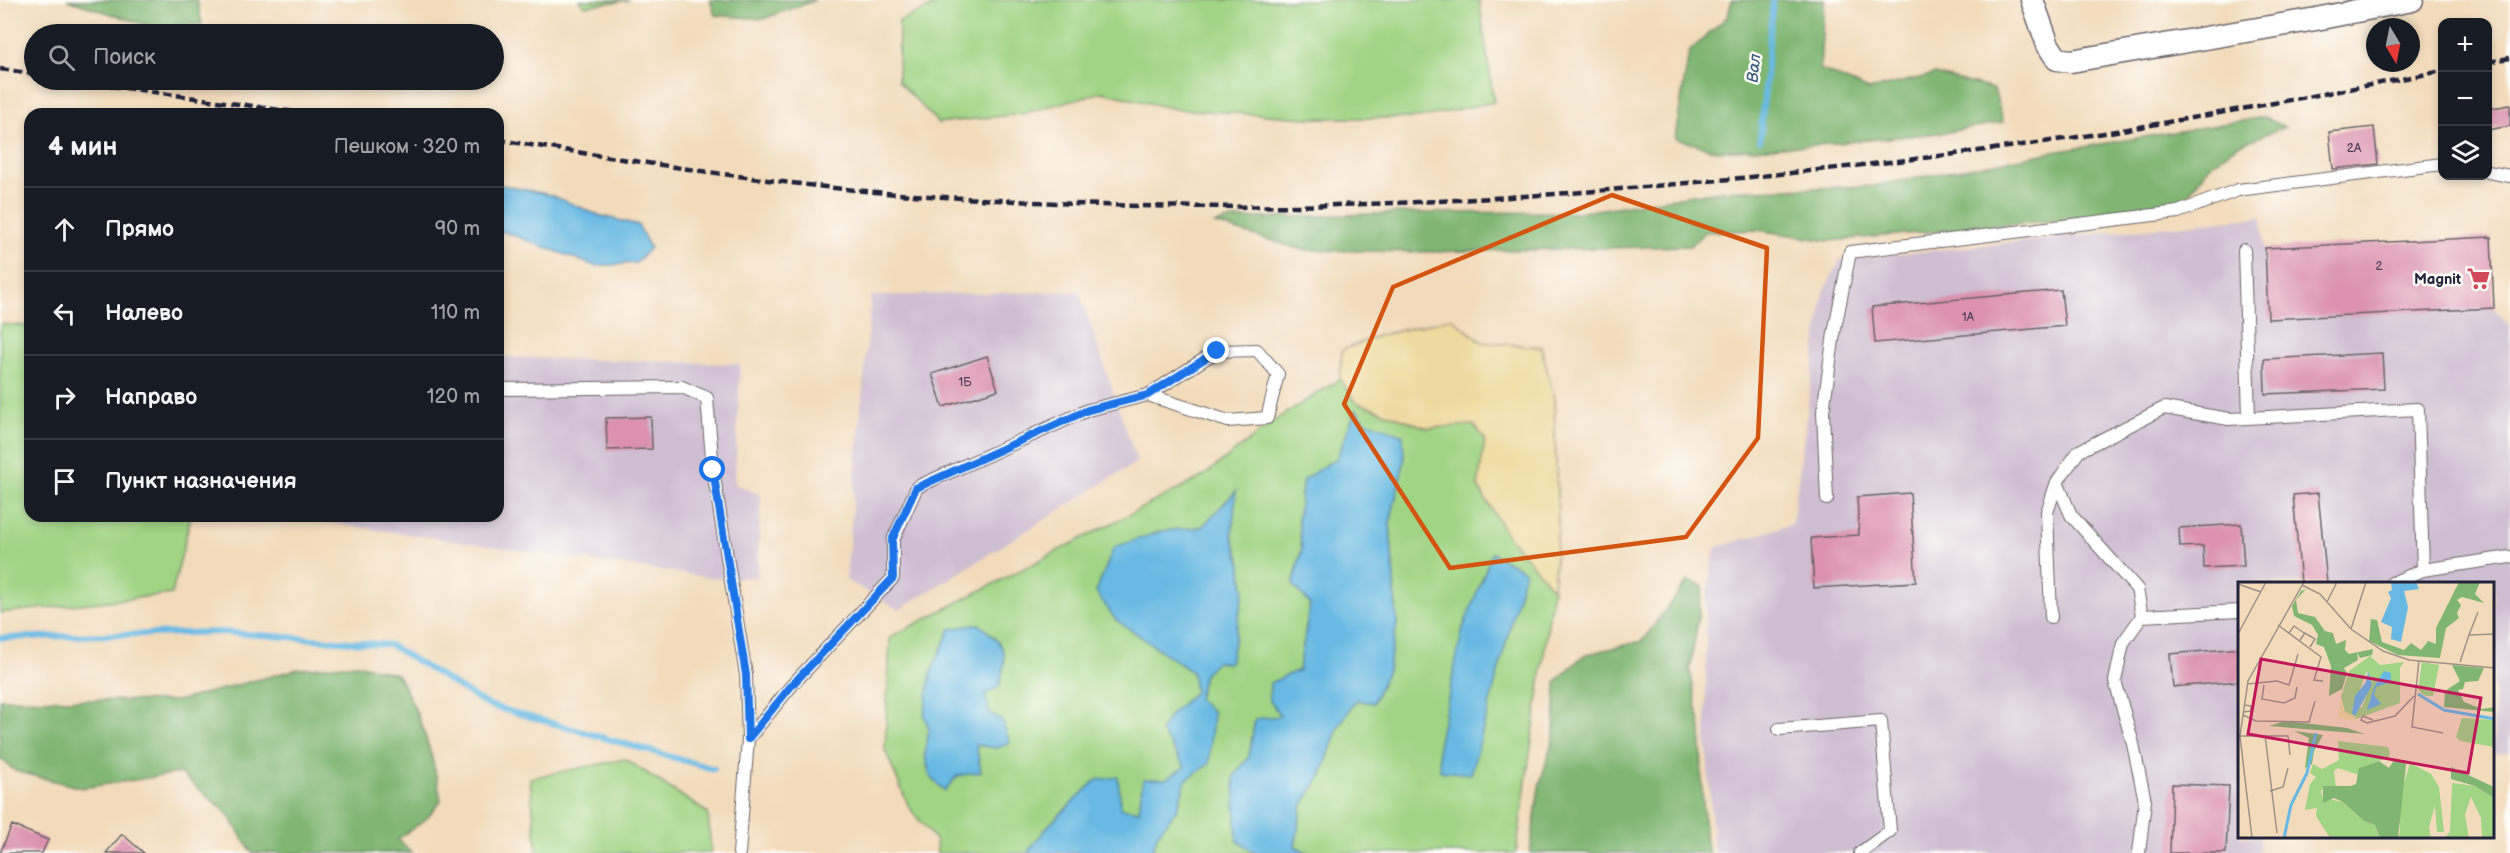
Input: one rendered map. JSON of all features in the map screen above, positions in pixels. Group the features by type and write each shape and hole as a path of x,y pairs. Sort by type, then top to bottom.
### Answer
{"street":[{"path":"2032,0 2048,45 2057,59 2071,61 2313,10 2412,0"}],"lane":[{"path":"1827,499 1823,412 1834,333 1850,252 2178,212 2238,190 2438,165"},
{"path":"2492,173 2510,176"},
{"path":"2244,250 2249,418"},
{"path":"748,739 792,685 893,578 892,540 916,488 1088,410 1148,395 1217,351 1257,350 1278,374 1268,418 1227,421 1148,395"},
{"path":"504,389 682,387 707,398 713,470 746,675 748,739 739,853"},
{"path":"2051,617 2048,512 2057,482 2079,451 2164,408 2229,419 2418,409 2423,570"},
{"path":"2057,482 2071,515 2137,589 2142,616 2123,643 2115,681 2133,744 2145,801 2139,853"},
{"path":"2394,582 2423,570 2510,557"},
{"path":"2142,616 2238,611"},
{"path":"1779,729 1881,721 1890,831 1860,853"}],"highlighted area":[{"path":"1612,195 1767,248 1758,438 1686,537 1450,568 1344,404 1393,287"}],"shaded area":[{"path":"2262,217 2269,319 2494,308 2510,327 2510,752 2495,754 2495,582 2238,582 2238,838 2260,838 2259,853 1714,853 1706,736 1706,600 1715,548 1792,524 1823,294 1840,260"},
{"path":"1079,291 1137,462 899,610 846,580 871,296"},
{"path":"504,357 740,364 735,484 761,495 757,577 713,578 323,522 504,522"}],"green space":[{"path":"67,0 197,0 202,24 143,24"},
{"path":"579,0 630,0 585,6"},
{"path":"710,0 816,0 763,19 715,15"},
{"path":"947,0 1479,0 1494,102 1419,118 1310,118 1175,109 1102,92 1021,114 938,123 898,81 899,21"},
{"path":"1732,0 1824,0 1820,69 1869,90 1935,74 1994,89 2003,122 1949,132 1816,145 1717,151 1675,138 1689,52 1728,16"},
{"path":"2264,117 2285,127 2238,145 2209,166 2186,198 2125,214 1829,241 1757,230 1704,232 1691,246 1426,252 1303,250 1215,224 1232,219 1400,213 1583,212 1719,191 1873,186 2048,153"},
{"path":"0,324 24,326 24,522 190,522 172,594 0,613"},
{"path":"1340,379 1356,402 1427,428 1474,424 1485,440 1478,486 1507,535 1553,589 1516,853 1308,853 1295,846 1302,806 1322,774 1338,727 1356,700 1373,703 1397,624 1390,523 1404,462 1356,410 1337,458 1303,481 1298,519 1302,549 1293,585 1310,604 1299,670 1281,716 1255,720 1249,757 1234,776 1237,840 1255,853 1152,853 1157,835 1177,809 1213,712 1198,699 1204,673 1216,662 1230,663 1244,589 1240,559 1232,535 1235,492 1202,527 1162,531 1115,619 1192,672 1195,692 1169,716 1185,767 1166,779 1139,811 1121,808 1096,780 1049,825 1027,853 937,853 936,841 909,807 885,750 890,637 1202,477 1278,418","holes":["979,624 995,639 1003,651 1004,665 999,687 985,694 989,712 1002,721 997,748 976,745 975,772 957,776 945,791 930,776 925,755 929,729 931,673 950,629"]},
{"path":"1688,581 1703,586 1690,670 1701,729 1702,791 1706,845 1709,853 1530,853 1539,787 1554,736 1556,681 1584,655 1642,641"},
{"path":"357,664 397,674 413,704 430,751 441,801 426,819 398,839 412,853 252,853 227,813 180,773 82,788 15,771 0,758 0,699 177,701 298,669"},
{"path":"625,759 708,813 711,853 537,853 530,778"}],"sand":[{"path":"1451,318 1482,342 1541,347 1554,398 1558,525 1553,589 1507,535 1478,486 1485,440 1474,425 1428,428 1356,402 1340,379 1342,350 1378,336"}],"water":[{"path":"504,185 551,195 598,215 638,225 650,248 636,263 595,266 505,232"},
{"path":"1356,409 1363,420 1403,435 1404,462 1390,523 1397,624 1388,670 1373,703 1356,700 1338,727 1322,774 1302,806 1295,846 1308,853 1255,853 1237,840 1234,776 1249,757 1255,719 1280,716 1269,699 1270,683 1299,670 1310,604 1293,585 1302,549 1298,519 1303,480 1337,458"},
{"path":"1236,491 1232,535 1240,559 1244,589 1230,663 1216,662 1204,674 1198,699 1213,712 1209,764 1186,780 1177,809 1157,835 1152,853 1027,853 1049,825 1096,780 1118,777 1121,808 1139,811 1143,779 1166,779 1185,767 1161,731 1169,716 1195,692 1192,672 1115,619 1096,592 1114,547 1162,531 1202,527"},
{"path":"1492,553 1525,571 1471,774 1440,771 1438,746 1463,628"},
{"path":"979,624 995,639 1003,651 1004,665 999,687 985,694 989,712 1002,721 1010,743 997,748 976,745 981,772 957,776 945,791 930,776 925,755 929,729 924,715 931,673 950,629"}],"building":[{"path":"2510,105 2510,126 2492,129 2492,108"},
{"path":"2374,127 2378,164 2333,169 2329,132"},
{"path":"2491,237 2494,308 2268,319 2265,248"},
{"path":"2061,290 2065,326 1875,343 1872,307"},
{"path":"2382,353 2384,389 2265,394 2264,359"},
{"path":"987,356 998,390 943,407 932,374"},
{"path":"651,417 652,449 607,450 606,418"},
{"path":"1910,493 1916,582 1814,588 1811,538 1859,535 1857,497"},
{"path":"2318,493 2327,582 2301,582 2293,495"},
{"path":"2241,524 2244,566 2204,568 2203,546 2180,547 2179,528"},
{"path":"2238,648 2238,681 2173,687 2170,654"},
{"path":"2172,784 2229,786 2226,853 2170,853"},
{"path":"12,825 48,840 42,853 0,853"},
{"path":"122,834 144,853 106,853"}],"waterway":[{"name":"Вал","path":"1760,140 1773,0"},
{"path":"0,638 221,632 390,645 488,705 714,769"}],"railway":[{"path":"2492,61 2510,58"},
{"path":"0,69 24,73"},
{"path":"504,141 748,177 898,194 1140,206 1336,205 1466,200 1596,191 1914,159 2104,133 2438,72"},
{"path":"140,90 266,108"}],"place":[{"name":"Magnit","path":"2479,279"}],"route":[{"path":"713,470 746,675 748,739 792,685 893,578 892,540 916,488 1088,410 1148,395 1217,351"}]}
